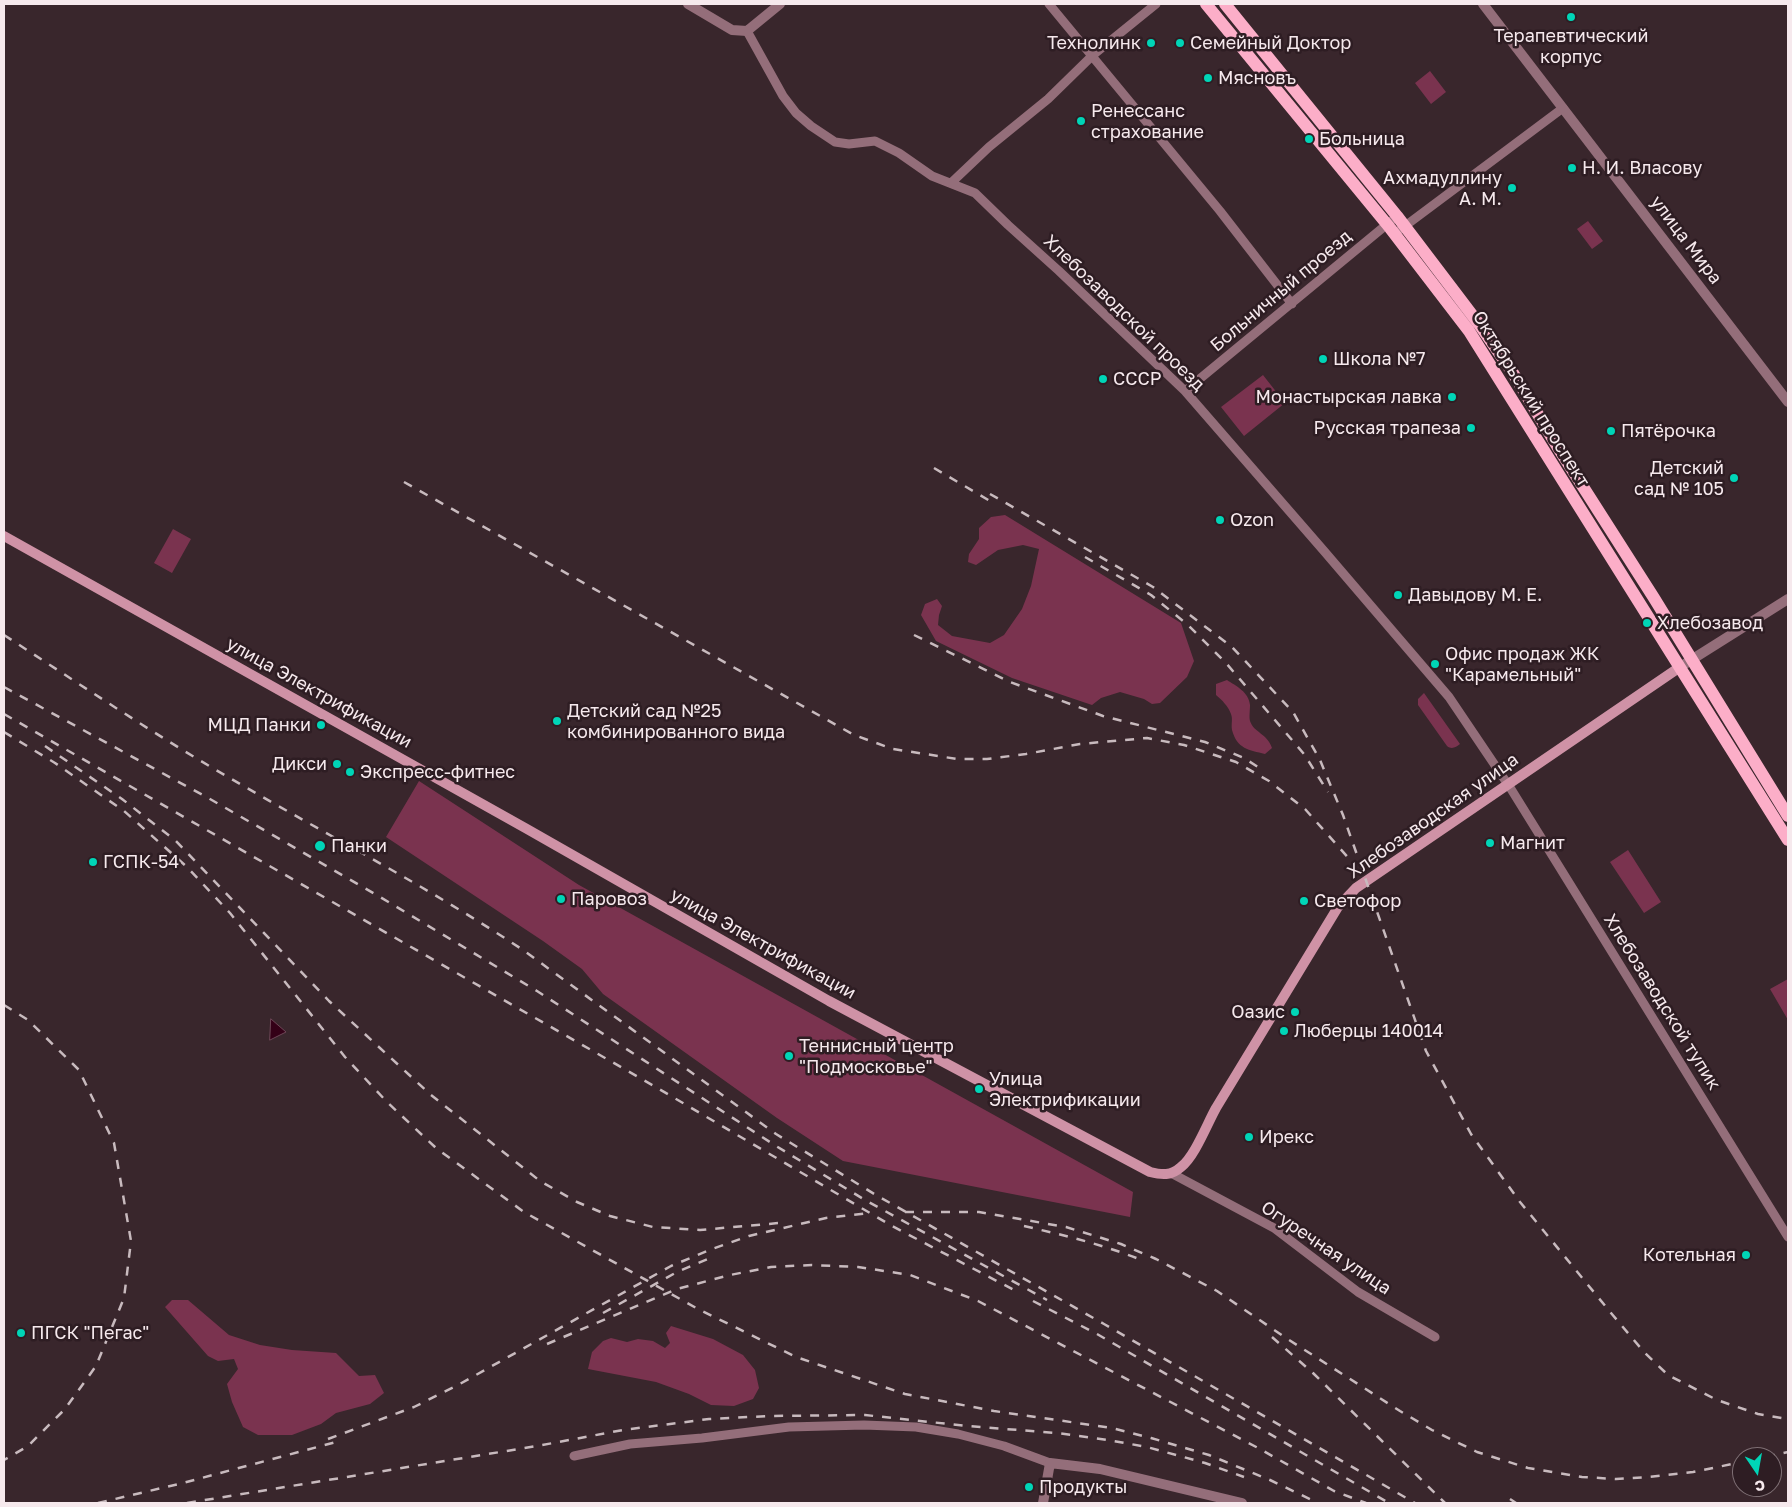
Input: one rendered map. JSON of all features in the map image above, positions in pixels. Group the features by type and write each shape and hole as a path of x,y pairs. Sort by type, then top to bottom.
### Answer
{"main road":[{"name":"Октябрьский проспект","path":"1206,4 1480,324 1513,373 1788,816"},
{"name":"Октябрьский проспект","path":"1225,4 1396,225 1469,331 1788,840"},
{"name":"улица Электрификации","path":"4,536 417,767 829,1001 1150,1172 1162,1175 1172,1173"},
{"name":"Хлебозаводская улица","path":"1172,1173 1182,1167 1189,1158 1215,1110 1338,907 1356,888 1680,667"}],"street":[{"path":"688,4 732,30 747,31 780,4"},
{"path":"1049,4 1220,211 1292,304"},
{"path":"951,183 988,147 1048,99 1093,55 1156,4"},
{"name":"улица Мира","path":"1483,4 1788,402"},
{"name":"Хлебозаводской проезд","path":"747,31 782,96 796,113 811,126 835,142 850,144 875,141 899,153 932,176 975,193 1185,392 1449,697 1507,784"},
{"name":"Больничный проезд","path":"1185,392 1292,304 1396,225 1563,108"},
{"name":"Хлебозаводская улица","path":"1680,667 1788,599"},
{"name":"Хлебозаводской тупик","path":"1507,784 1788,1237"},
{"name":"Огуречная улица","path":"1172,1173 1274,1228 1358,1292 1436,1338"},
{"path":"574,1456 630,1444 702,1438 789,1426 864,1425 916,1428 958,1434 1004,1446 1050,1463 1100,1469 1242,1503"},
{"path":"1043,1503 1050,1463"}],"shaded area":[{"path":"1430,71 1446,92 1431,104 1415,83"},
{"path":"1588,221 1603,241 1592,249 1577,229"},
{"path":"1263,375 1285,403 1244,436 1221,407"},
{"path":"1005,515 1181,623 1194,661 1187,677 1160,703 1152,704 1144,699 1120,692 1101,698 1092,705 1012,678 936,641 921,615 925,604 937,599 942,606 938,625 952,636 990,643 1004,635 1022,609 1031,586 1039,549 1023,545 998,550 976,565 968,562 969,554 979,539 979,528 991,517"},
{"path":"173,529 191,539 172,573 154,563"},
{"path":"1227,680 1242,690 1247,696 1252,725 1267,739 1272,748 1265,754 1244,748 1234,736 1230,711 1225,703 1216,695 1216,684"},
{"path":"1424,693 1460,744 1457,746 1452,748 1447,746 1418,705 1418,699"},
{"name":"Теннисный центр \"Подмосковье\"","path":"419,781 579,885 1133,1192 1130,1217 843,1161 777,1118 603,994 582,969 543,941 386,837"},
{"path":"1628,850 1661,902 1644,913 1610,862"},
{"path":"1788,979 1788,1020 1770,989"},
{"path":"271,1019 286,1032 270,1040"},
{"path":"172,1300 188,1300 229,1335 260,1345 292,1350 336,1353 359,1376 375,1375 384,1393 370,1404 336,1413 321,1424 292,1435 258,1435 243,1427 232,1402 227,1384 238,1369 234,1359 218,1361 208,1356 165,1307"},
{"path":"671,1326 713,1339 743,1355 755,1370 759,1388 753,1399 734,1406 711,1405 689,1394 656,1382 588,1369 592,1352 603,1341 611,1338 627,1342 638,1339 653,1341 665,1348 670,1343 666,1333"}],"railway":[{"path":"934,468 995,504"},
{"path":"404,482 854,735 893,749 957,759 987,759 1080,744 1147,738 1184,745 1236,762 1269,781 1305,809 1352,862"},
{"path":"990,494 1153,587 1232,647 1293,712 1320,760 1343,815 1426,1051 1471,1134 1520,1202 1644,1352 1668,1375 1717,1400 1758,1414 1788,1419"},
{"path":"1085,557 1151,595 1188,625 1226,663 1304,754 1328,792"},
{"path":"4,635 115,708 200,760 414,883 523,950 776,1134 876,1195 1415,1503"},
{"path":"914,635 1010,682 1103,716 1205,742 1244,758 1261,769"},
{"path":"4,687 210,799 375,894 537,991 776,1146 865,1200 1047,1300"},
{"path":"4,714 654,1086 892,1226 1014,1290"},
{"path":"4,732 55,763 124,811 187,867 230,913 345,1057 387,1102 436,1148 524,1212 698,1309 796,1357 905,1394 994,1411 1112,1428 1151,1438 1209,1455 1270,1480 1318,1503"},
{"path":"45,746 122,799 175,840 329,1001 431,1095 540,1181 577,1202 610,1216 653,1227 700,1230 779,1223"},
{"path":"4,1005 28,1020 79,1070 114,1143 131,1241 124,1298 96,1366 65,1409 28,1446 4,1460"},
{"path":"905,1212 979,1212 1066,1227 1121,1244 1156,1259 1217,1291 1286,1338 1432,1430 1477,1452 1528,1468 1582,1477 1616,1479 1693,1472 1732,1464"},
{"path":"328,1439 414,1407 458,1385 671,1266 749,1236 826,1218 870,1213"},
{"path":"1024,1226 1096,1244 1139,1259"},
{"path":"603,1313 677,1272 715,1256"},
{"path":"547,1344 677,1289 730,1275 771,1267 812,1265 858,1267 910,1275 978,1301 1260,1449 1334,1491 1366,1503"},
{"path":"1033,1301 1097,1334 1389,1503"},
{"path":"1272,1337 1313,1373 1445,1503"},
{"path":"187,1503 537,1446 623,1430 709,1419 770,1416 865,1415 1057,1433 1147,1447 1205,1463 1244,1477"},
{"path":"98,1503 183,1483 336,1442"},
{"path":"1782,1453 1788,1452"},
{"path":"1510,1499 1516,1503"}],"place":[{"name":"Терапевтический корпус","path":"1571,17"},
{"name":"Технолинк","path":"1151,43"},
{"name":"Семейный Доктор","path":"1180,43"},
{"name":"Мясновъ","path":"1208,78"},
{"name":"Ренессанс страхование","path":"1081,121"},
{"name":"Больница","path":"1309,139"},
{"name":"Н. И. Власову","path":"1572,168"},
{"name":"Ахмадуллину А. М.","path":"1512,188"},
{"name":"Школа №7","path":"1323,359"},
{"name":"СССР","path":"1103,379"},
{"name":"Монастырская лавка","path":"1452,397"},
{"name":"Русская трапеза","path":"1471,428"},
{"name":"Пятёрочка","path":"1611,431"},
{"name":"Детский сад № 105","path":"1734,478"},
{"name":"Ozon","path":"1220,520"},
{"name":"Давыдову М. Е.","path":"1398,595"},
{"name":"Хлебозавод","path":"1647,623"},
{"name":"Офис продаж ЖК \"Карамельный\"","path":"1435,664"},
{"name":"Детский сад №25 комбинированного вида","path":"557,721"},
{"name":"МЦД Панки","path":"321,725"},
{"name":"Дикси","path":"337,764"},
{"name":"Экспресс-фитнес","path":"350,772"},
{"name":"Магнит","path":"1490,843"},
{"name":"Панки","path":"320,846"},
{"name":"ГСПК-54","path":"93,862"},
{"name":"Паровоз","path":"561,899"},
{"name":"Светофор","path":"1304,901"},
{"name":"Оазис","path":"1295,1012"},
{"name":"Люберцы 140014","path":"1284,1031"},
{"name":"Теннисный центр \"Подмосковье\"","path":"789,1056"},
{"name":"Улица Электрификации","path":"979,1089"},
{"name":"Ирекс","path":"1249,1137"},
{"name":"Котельная","path":"1746,1255"},
{"name":"ПГСК \"Пегас\"","path":"21,1333"},
{"name":"Продукты","path":"1029,1487"}]}
